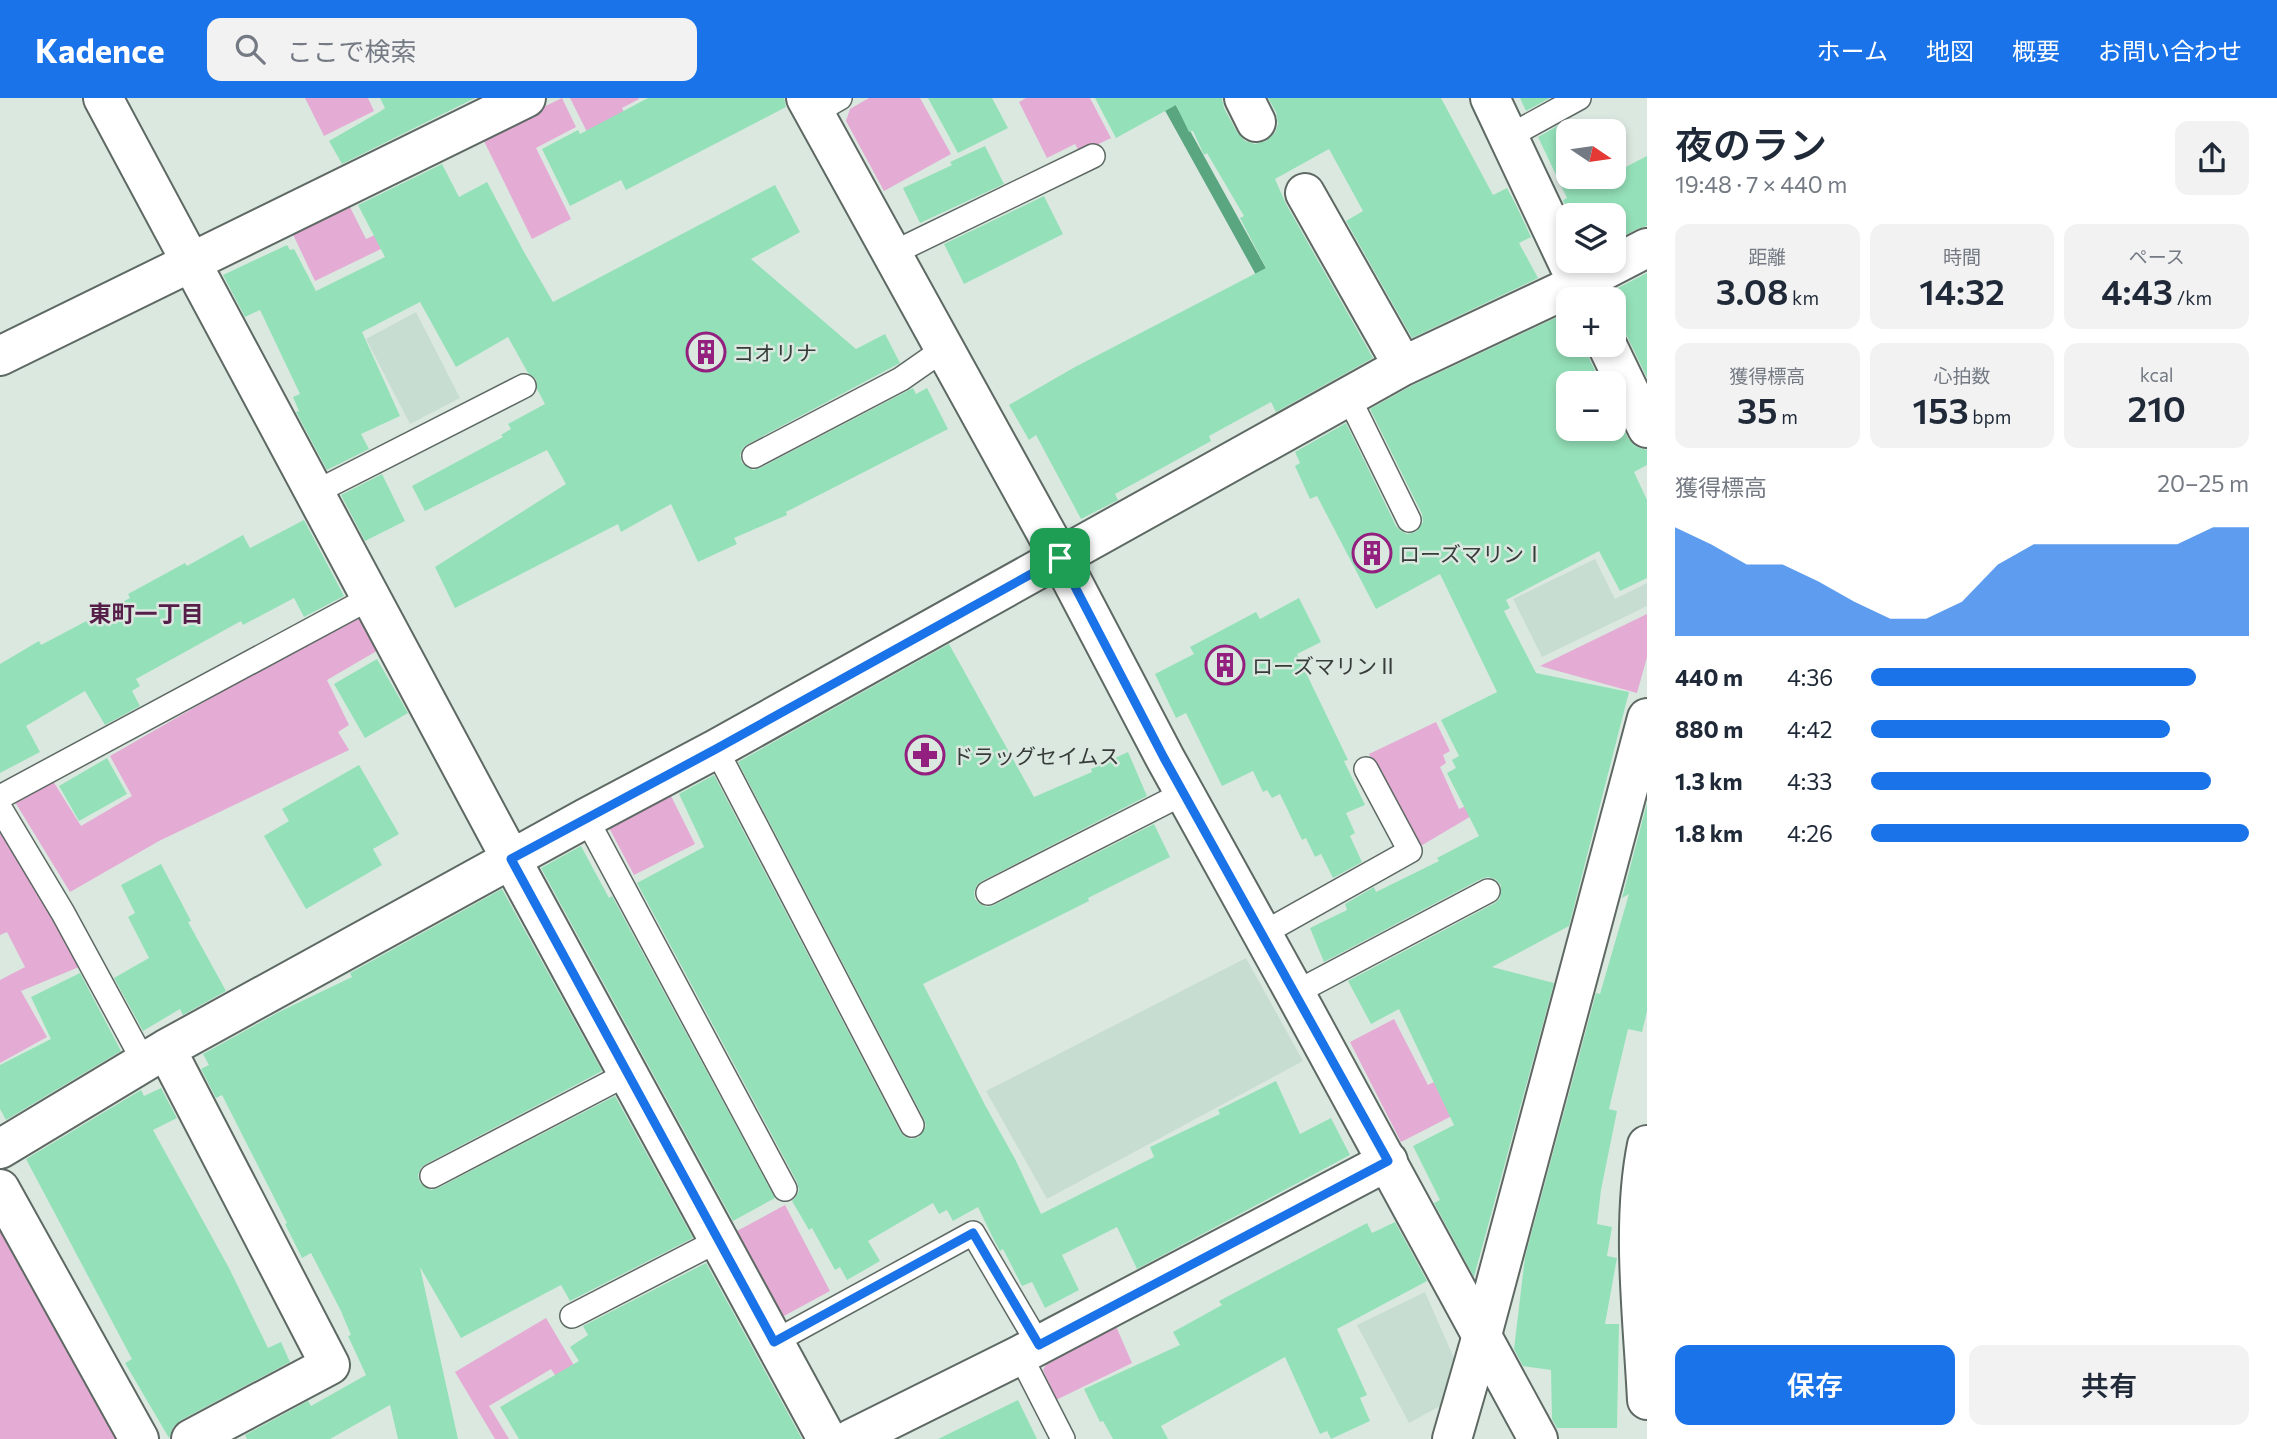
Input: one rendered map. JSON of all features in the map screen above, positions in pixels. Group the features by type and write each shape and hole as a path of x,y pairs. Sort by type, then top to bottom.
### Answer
{"street":[{"path":"103,98 370,598 827,1439"},
{"path":"0,356 526,98"},
{"path":"1490,98 1579,287"},
{"path":"820,103 891,254 1060,558 1184,793 1538,1439"},
{"path":"1305,193 1403,366"},
{"path":"1588,287 1647,248"},
{"path":"0,1149 155,1056 716,749 1403,366 1556,302"},
{"path":"1613,357 1647,428"},
{"path":"1452,1439 1647,718"},
{"path":"155,1056 330,1365 191,1439"},
{"path":"1647,1145 1640,1178 1640,1257 1647,1400"},
{"path":"851,1439 1030,1350 1388,1161"},
{"path":"0,1189 139,1439"}],"lane":[{"path":"1508,137 1579,98"},
{"path":"891,254 1093,156"},
{"path":"754,456 901,379 944,349"},
{"path":"314,493 524,386"},
{"path":"1348,396 1409,520"},
{"path":"0,797 370,598"},
{"path":"716,749 912,1125"},
{"path":"1262,934 1410,851 1366,769"},
{"path":"988,893 1184,793"},
{"path":"0,808 63,913 155,1056"},
{"path":"586,818 785,1189"},
{"path":"1295,993 1488,891"},
{"path":"432,1175 629,1073"},
{"path":"774,1342 973,1233 1030,1350 1063,1439"},
{"path":"572,1316 719,1240"}],"shaded area":[{"path":"305,98 368,98 374,111 324,136"},
{"path":"562,98 576,127 536,148 571,219 532,239 482,137"},
{"path":"570,98 639,99 622,108 631,125 593,144"},
{"path":"869,98 920,98 951,154 884,191 846,121 850,109"},
{"path":"1026,98 1090,98 1111,138 1080,153 1075,144 1047,158 1019,102"},
{"path":"347,201 366,239 406,221 385,247 315,281 290,228"},
{"path":"416,312 460,398 410,424 366,339"},
{"path":"1595,559 1615,599 1647,583 1647,606 1542,657 1513,599"},
{"path":"360,612 380,649 327,680 349,725 338,732 349,750 159,841 70,892 15,802 53,781 81,826 132,796 110,756"},
{"path":"1647,614 1647,657 1637,693 1540,666"},
{"path":"1436,722 1450,751 1443,755 1446,763 1440,767 1459,809 1468,805 1473,815 1419,847 1369,754"},
{"path":"669,792 695,844 634,875 607,824"},
{"path":"0,827 79,967 21,991 47,1037 0,1063 0,980 25,967 7,932 0,935"},
{"path":"1246,958 1303,1061 1047,1199 986,1091"},
{"path":"1394,1019 1428,1085 1468,1065 1485,1099 1401,1142 1350,1042"},
{"path":"785,1205 830,1291 782,1317 737,1231"},
{"path":"0,1217 121,1439 0,1439"},
{"path":"1425,1292 1457,1365 1449,1401 1409,1423 1357,1325"},
{"path":"546,1318 588,1389 571,1400 551,1369 489,1406 509,1439 495,1439 455,1372"},
{"path":"1115,1324 1132,1363 1056,1400 1043,1370 1053,1351"}],"building":[{"path":"380,98 475,98 342,164 329,141 385,108"},
{"path":"648,98 784,98 786,107 626,190 621,180 570,206 542,149 578,130 580,134"},
{"path":"928,98 992,98 1008,128 958,153"},
{"path":"1095,98 1222,98 1224,108 1237,132 1245,141 1255,144 1266,141 1275,133 1278,124 1276,112 1268,98 1441,98 1493,195 1507,188 1531,237 1519,243 1538,278 1412,338 1346,221 1363,211 1329,149 1275,179 1286,204 1373,358 1276,412 1271,402 1209,436 1211,441 1115,494 1118,500 1081,519 1036,435 1029,440 1009,405 1075,367 1266,268 1240,218 1244,216 1207,153 1204,155 1193,131 1189,132 1176,105 1116,138"},
{"path":"1520,98 1550,98 1526,111"},
{"path":"1556,127 1556,175 1538,137"},
{"path":"985,146 1004,184 920,223 903,188"},
{"path":"1647,156 1647,226 1626,235 1626,203 1564,203 1563,200 1567,198 1563,189 1626,189 1626,167"},
{"path":"442,164 459,197 487,182 553,302 775,185 800,232 751,259 856,349 885,334 900,363 748,444 740,455 742,463 753,470 760,468 913,388 916,394 927,388 948,429 786,512 787,515 734,538 737,544 698,562 671,504 621,532 618,524 455,608 435,567 566,484 547,450 425,511 412,486 503,437 501,435 511,429 508,424 545,404 537,389 536,379 528,373 508,337 456,367 420,302 362,332 400,416 361,434 369,449 327,470 296,412 299,411 293,397 300,394 260,310 245,317 223,275 287,245 290,250 294,249 316,291 385,257 358,205"},
{"path":"1044,196 1063,234 964,284 944,244"},
{"path":"1647,273 1647,378 1626,335 1626,287 1620,287"},
{"path":"1556,318 1556,357 1588,357 1595,371 1556,371 1556,441 1626,441 1626,434 1635,446 1647,450 1647,465 1634,472 1647,500 1647,578 1620,591 1599,551 1506,600 1510,608 1504,611 1536,673 1629,692 1569,926 1492,967 1554,983 1474,1277 1434,1203 1440,1200 1413,1146 1454,1125 1399,1009 1371,1024 1348,981 1495,903 1500,898 1501,885 1495,879 1481,879 1324,962 1310,928 1347,910 1345,904 1374,887 1376,892 1439,861 1437,858 1479,836 1447,773 1456,768 1452,760 1459,756 1441,720 1497,692 1440,574 1376,609 1317,496 1310,499 1295,466 1300,463 1295,452 1346,423 1396,526 1407,534 1416,532 1423,522 1422,514 1370,409 1413,385"},
{"path":"382,474 405,521 365,541 341,495"},
{"path":"304,520 344,596 304,617 294,598 243,625 241,621 136,679 140,686 132,691 140,706 105,725 85,691 26,726 40,752 0,773 0,664 39,641 41,645 130,598 128,594 243,535 250,548"},
{"path":"1299,598 1321,642 1297,654 1348,760 1344,761 1365,805 1346,813 1355,833 1350,836 1362,862 1333,878 1321,854 1315,857 1306,838 1302,840 1280,794 1272,798 1267,790 1263,792 1253,771 1222,786 1186,713 1176,718 1155,674 1194,654 1190,647 1256,612 1260,619"},
{"path":"949,644 1034,797 1092,772 1091,769 1128,752 1147,796 982,881 974,892 975,899 980,904 987,907 994,905 1154,824 1170,857 923,984 1041,1214 1154,1157 1150,1147 1220,1114 1218,1110 1276,1081 1300,1134 1331,1118 1350,1155 1137,1269 1117,1227 1062,1255 1079,1290 1045,1308 1032,1282 1022,1286 1003,1249 1000,1251 978,1207 953,1221 947,1210 939,1214 933,1203 868,1241 880,1261 847,1280 840,1267 835,1270 812,1228 809,1230 792,1201 799,1190 797,1182 637,883 704,847 679,794 714,775 900,1131 911,1139 919,1137 926,1126 924,1119 738,762"},
{"path":"377,659 408,713 365,738 334,684"},
{"path":"107,758 127,794 79,821 59,786"},
{"path":"359,765 399,834 373,849 382,865 306,909 264,836 289,821 282,809"},
{"path":"1647,803 1647,1011 1642,1032 1628,1029 1609,1109 1617,1111 1597,1224 1612,1227 1607,1256 1617,1258 1605,1324 1619,1324 1617,1428 1557,1428 1552,1419 1551,1370 1523,1366 1514,1349 1525,1257 1596,993 1600,994 1629,894 1622,898"},
{"path":"581,846 609,898 612,896 775,1198 733,1221 541,868"},
{"path":"161,864 191,921 188,922 226,991 183,1015 180,1009 143,1031 114,978 149,958 128,917 135,913 121,885"},
{"path":"502,889 602,1071 426,1164 418,1175 420,1183 431,1190 438,1188 615,1096 693,1238 570,1301 561,1285 461,1338 420,1267 458,1439 398,1439 390,1405 330,1439 247,1439 245,1435 308,1401 311,1406 366,1375 348,1336 351,1335 340,1309 311,1253 302,1258 222,1095 216,1098 201,1069 209,1065 203,1054 279,1012 352,977 350,973"},
{"path":"80,973 121,1051 6,1120 0,1109 0,1065 51,1039 31,997"},
{"path":"161,1088 177,1118 153,1130 229,1268 268,1348 281,1342 290,1362 181,1420 173,1427 169,1438 125,1363 132,1359 26,1159 141,1090 144,1096"},
{"path":"1395,1222 1427,1281 1337,1329 1367,1395 1360,1398 1370,1421 1331,1439 1327,1431 1320,1434 1285,1357 1161,1426 1168,1439 1113,1439 1103,1421 1100,1422 1084,1389 1180,1345 1173,1332 1222,1305 1219,1301 1367,1223 1372,1233"},
{"path":"706,1263 802,1439 519,1439 500,1407 579,1361 570,1347 588,1335 583,1326"},
{"path":"1018,1400 1037,1439 938,1439"}],"waterway":[{"path":"1165,98 1269,286"}],"place":[{"name":"コオリナ","path":"706,352"},
{"name":"ローズマリンⅠ","path":"1372,553"},
{"name":"ローズマリンⅡ","path":"1225,665"},
{"name":"ドラッグセイムス","path":"925,755"}],"district":[{"name":"東町一丁目","path":"146,613"}],"route":[{"path":"1060,558 1164,758 1388,1161 1039,1345 973,1233 774,1342 511,859 716,749 1060,558"}]}
